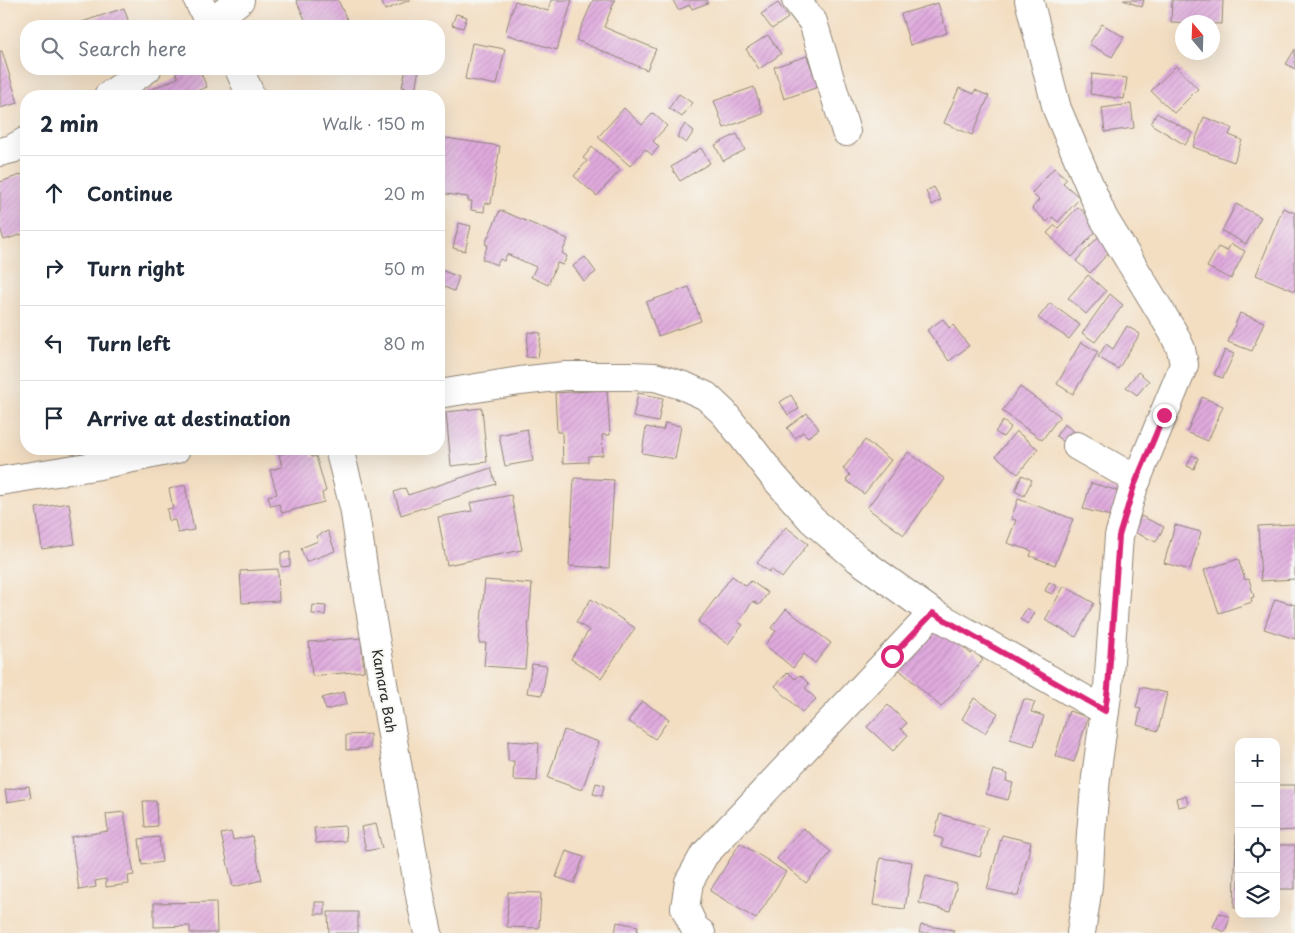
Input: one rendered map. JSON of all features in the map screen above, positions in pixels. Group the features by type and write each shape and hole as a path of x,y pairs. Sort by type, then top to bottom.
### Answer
{"street":[{"path":"198,0 206,20"},
{"path":"216,20 240,0"},
{"path":"796,0 813,22 846,132"},
{"path":"1029,0 1057,109 1103,217 1173,332 1181,349 1184,365 1137,480 1119,536 1109,679 1096,776 1088,886 1081,933"},
{"path":"117,90 138,75"},
{"path":"242,75 248,90"},
{"path":"0,152 20,144"},
{"path":"445,393 565,376 655,377 684,386 706,396 724,413 774,477 812,520 858,560 933,613 1105,711"},
{"path":"1076,446 1137,480"},
{"path":"0,481 94,466 147,455"},
{"name":"Kamara Bah","path":"341,455 354,507 367,596 428,933"},
{"path":"700,933 695,929 685,908 689,882 704,855 933,613"}],"building":[{"path":"296,0 338,0 347,20 305,20"},
{"path":"381,0 410,0 385,10"},
{"path":"551,0 572,0 557,50 505,34 515,1 548,11"},
{"path":"593,0 615,0 604,27 656,49 647,70 576,40"},
{"path":"673,0 707,0 708,3 692,9 690,5 678,10"},
{"path":"1123,0 1144,0 1142,7"},
{"path":"1172,0 1223,0 1222,24 1220,24 1220,15 1175,15 1175,22 1171,22"},
{"path":"778,3 788,18 772,29 761,14"},
{"path":"938,3 947,33 910,45 901,14"},
{"path":"124,8 128,20 88,20"},
{"path":"456,14 467,17 463,28 452,25"},
{"path":"1102,24 1124,37 1112,57 1089,44"},
{"path":"768,35 781,54 759,69 746,49"},
{"path":"472,43 505,49 497,85 465,79"},
{"path":"1295,49 1295,69 1286,64"},
{"path":"0,51 2,51 18,103 0,108"},
{"path":"807,56 818,87 784,99 774,67"},
{"path":"1176,66 1198,89 1174,113 1151,91"},
{"path":"1092,74 1127,78 1124,99 1090,94"},
{"path":"177,75 202,75 207,87 199,90 149,90 178,78"},
{"path":"405,75 418,75 415,90 402,87"},
{"path":"754,87 763,114 724,128 714,101"},
{"path":"959,88 974,94 975,90 989,96 972,135 944,123"},
{"path":"679,94 692,103 682,117 669,108"},
{"path":"1131,104 1134,128 1105,132 1102,108"},
{"path":"624,108 642,125 653,113 667,126 653,141 659,147 652,155 645,149 630,166 598,137"},
{"path":"1157,113 1193,133 1185,145 1151,124"},
{"path":"1204,117 1232,128 1229,135 1242,140 1234,162 1193,147"},
{"path":"685,124 694,131 686,143 677,137"},
{"path":"737,134 745,150 723,161 715,145"},
{"path":"445,138 500,146 491,204 485,203 484,212 471,210 472,201 468,201 468,197 445,194"},
{"path":"592,147 620,170 597,196 574,176 587,161 583,158"},
{"path":"701,148 710,163 680,181 671,167"},
{"path":"1054,168 1067,179 1063,183 1080,198 1058,222 1052,217 1047,222 1032,208 1039,200 1032,193"},
{"path":"20,175 20,235 4,240 0,228 0,182"},
{"path":"934,187 941,200 932,205 926,191"},
{"path":"1236,204 1261,217 1246,244 1222,231"},
{"path":"1078,207 1100,227 1072,257 1047,233 1055,225 1058,228"},
{"path":"1283,208 1295,213 1295,291 1256,275"},
{"path":"500,210 568,239 562,253 567,256 563,265 557,263 548,285 531,277 536,267 507,254 504,261 500,259 497,265 482,259 488,245 485,244"},
{"path":"459,223 471,226 465,251 453,248"},
{"path":"1099,236 1112,249 1090,273 1076,261"},
{"path":"1231,244 1245,251 1231,279 1207,267 1218,247 1227,251"},
{"path":"585,257 596,272 584,281 573,266"},
{"path":"445,272 459,277 454,291 445,287"},
{"path":"1088,275 1106,291 1086,314 1068,298"},
{"path":"689,287 701,321 658,336 646,302"},
{"path":"1110,294 1123,305 1095,342 1082,333"},
{"path":"1050,303 1080,325 1069,339 1038,318"},
{"path":"1240,313 1264,322 1252,351 1228,342"},
{"path":"943,319 949,328 953,325 969,346 949,361 927,330"},
{"path":"1127,326 1140,334 1118,369 1098,357 1106,344 1113,349"},
{"path":"528,332 541,333 538,358 526,357"},
{"path":"1081,342 1098,352 1073,394 1057,384"},
{"path":"1225,350 1234,354 1223,378 1214,375"},
{"path":"1138,372 1149,381 1137,395 1126,387"},
{"path":"1020,387 1060,416 1042,440 1002,411"},
{"path":"607,390 610,435 602,435 603,455 588,456 588,462 563,463 562,432 557,432 555,393"},
{"path":"638,393 663,398 658,422 633,417"},
{"path":"791,395 799,409 788,415 780,402"},
{"path":"1202,397 1223,406 1208,441 1187,432"},
{"path":"482,408 487,462 451,466 446,412"},
{"path":"807,413 819,429 808,437 803,432 795,438 787,428"},
{"path":"1003,421 1011,427 1003,437 995,432"},
{"path":"665,423 681,426 675,459 642,453 646,427 663,430"},
{"path":"1064,424 1079,435 1071,447 1056,436"},
{"path":"527,429 533,461 505,466 499,435"},
{"path":"1016,431 1038,449 1018,474 996,456"},
{"path":"865,440 891,460 864,494 846,480 850,475 843,469"},
{"path":"908,452 945,479 904,535 867,508"},
{"path":"279,455 316,456 326,491 322,493 324,502 282,513 279,504 271,506 268,496 277,494 270,470 282,467"},
{"path":"1192,455 1198,458 1194,469 1187,466"},
{"path":"491,468 496,484 401,515 394,492 405,488 408,495"},
{"path":"1022,475 1032,480 1024,496 1015,491"},
{"path":"574,478 614,480 609,568 569,566"},
{"path":"1091,483 1126,493 1119,518 1083,509"},
{"path":"185,485 194,530 178,533 175,520 169,521 167,509 173,508 169,489"},
{"path":"511,495 522,550 447,565 438,517 472,511 470,503"},
{"path":"1018,499 1073,519 1055,565 1030,556 1032,551 1007,543 1016,520 1011,519"},
{"path":"69,503 75,544 42,549 36,508"},
{"path":"1141,516 1164,527 1156,542 1134,532"},
{"path":"1295,524 1295,579 1261,581 1258,526"},
{"path":"1175,525 1201,532 1190,570 1164,563"},
{"path":"786,527 808,544 782,578 771,569 769,572 757,563"},
{"path":"328,531 335,551 306,562 301,548 318,541 316,536"},
{"path":"290,552 290,566 281,567 281,553"},
{"path":"1238,559 1245,580 1249,579 1254,597 1251,598 1252,602 1219,613 1204,570"},
{"path":"278,569 279,601 242,603 240,571"},
{"path":"732,576 746,586 751,581 768,593 759,605 753,601 738,622 743,625 728,644 698,622"},
{"path":"485,580 532,584 525,669 484,666 486,643 479,643"},
{"path":"1049,582 1057,586 1052,594 1045,591"},
{"path":"1064,586 1094,603 1076,637 1045,620"},
{"path":"591,599 635,628 601,678 571,659 589,630 576,622"},
{"path":"1275,599 1295,605 1295,639 1264,629"},
{"path":"313,605 326,606 325,615 312,614"},
{"path":"1027,608 1035,613 1028,624 1020,619"},
{"path":"786,609 831,643 815,663 804,654 793,668 765,645 776,631 771,628"},
{"path":"934,621 971,654 974,651 983,660 941,707 894,665"},
{"path":"361,638 364,671 312,676 309,642"},
{"path":"532,664 547,666 542,695 527,693"},
{"path":"788,672 795,679 800,675 809,684 805,688 816,699 802,712 775,686"},
{"path":"1141,687 1167,693 1158,731 1137,725 1141,709 1136,708"},
{"path":"344,692 347,704 326,710 322,698"},
{"path":"974,698 998,713 985,733 962,719"},
{"path":"1024,699 1035,702 1031,712 1044,716 1034,746 1010,739"},
{"path":"642,701 669,719 655,739 628,721"},
{"path":"888,705 907,723 901,729 908,735 893,751 867,727"},
{"path":"1069,711 1088,717 1074,762 1055,756"},
{"path":"564,730 599,742 582,790 548,778"},
{"path":"370,734 370,748 346,750 346,735"},
{"path":"508,741 539,743 537,781 513,780 514,761 508,761"},
{"path":"993,770 1008,774 1006,781 1013,783 1008,800 986,794"},
{"path":"596,783 604,785 602,796 593,794"},
{"path":"1280,785 1295,785 1295,830 1280,831"},
{"path":"29,786 31,798 7,802 5,790"},
{"path":"1186,796 1188,805 1178,807 1176,798"},
{"path":"143,801 156,801 157,826 145,827"},
{"path":"124,812 134,875 128,876 129,884 106,887 106,879 95,881 96,887 79,890 71,837 108,831 106,814"},
{"path":"940,814 988,828 980,857 941,846 943,839 934,836"},
{"path":"376,824 382,848 366,851 361,827"},
{"path":"345,826 346,841 316,843 314,828"},
{"path":"803,828 831,852 806,883 777,859"},
{"path":"231,832 233,840 252,836 262,880 233,887 221,834"},
{"path":"1002,835 1031,842 1018,896 987,889"},
{"path":"159,837 162,862 142,865 139,839"},
{"path":"740,843 786,872 756,919 710,891"},
{"path":"1280,845 1295,845 1295,889 1280,889"},
{"path":"566,851 584,857 574,883 556,877"},
{"path":"880,858 912,862 905,909 873,905"},
{"path":"1235,871 1235,908 1234,908"},
{"path":"926,876 957,884 950,911 919,903"},
{"path":"508,892 541,893 539,928 507,927"},
{"path":"216,902 217,933 190,933 190,926 154,927 154,903"},
{"path":"315,902 325,902 325,914 315,914"},
{"path":"328,912 358,912 358,933 329,933"},
{"path":"1219,913 1230,917 1225,932 1213,927"},
{"path":"617,922 638,926 637,933 615,933"},
{"path":"921,925 954,930 953,933 919,933"}],"route":[{"path":"892,656 933,613 1105,711 1119,536 1134,486 1164,415"}]}
